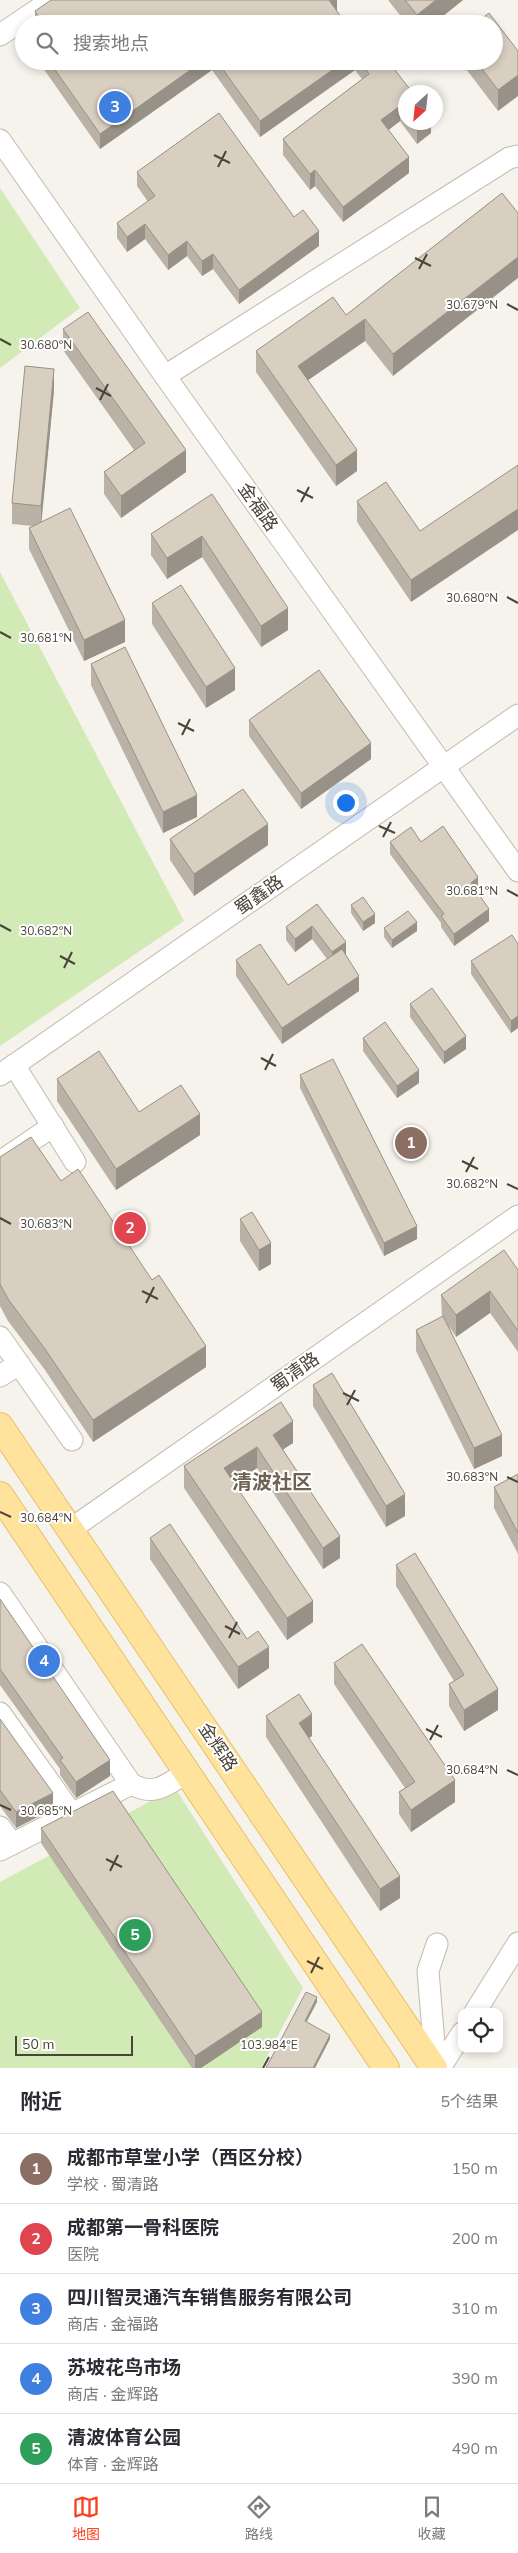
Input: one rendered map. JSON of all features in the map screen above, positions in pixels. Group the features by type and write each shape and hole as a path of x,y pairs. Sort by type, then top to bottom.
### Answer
{"main road":[{"name":"金辉路","path":"0,1426 436,2068"},
{"path":"0,1495 386,2068"}],"street":[{"path":"30,15 52,0"},
{"path":"0,35 15,25"},
{"name":"金福路","path":"0,140 442,767 518,871"},
{"path":"165,376 509,158 518,156"},
{"name":"蜀鑫路","path":"7,1070 518,715"},
{"path":"7,1070 53,1126 75,1162"},
{"path":"0,1162 53,1126"},
{"name":"蜀清路","path":"71,1529 518,1216"},
{"path":"2,1342 72,1440"},
{"path":"0,1376 19,1364"},
{"path":"0,1593 131,1784 144,1791 160,1789 187,1772"},
{"path":"0,1713 72,1814"},
{"path":"4,1840 72,1814 131,1784"},
{"path":"477,2008 518,1943"},
{"path":"436,2068 428,1971 437,1944"},
{"path":"436,2068 458,2038"}],"green space":[{"path":"0,188 80,308 0,368"},
{"path":"0,572 184,921 0,1046"},
{"path":"175,1788 303,1988 261,2068 0,2068 0,1882"}],"building":[{"path":"51,0 329,0 340,15 37,15 35,11"},
{"path":"405,0 436,0 417,15"},
{"path":"503,31 518,51 518,75 498,90 483,70 503,70"},
{"path":"55,70 190,70 100,134"},
{"path":"223,70 332,70 260,121"},
{"path":"366,70 395,70 407,85 398,85 398,107 381,120 409,157 343,207 315,170 310,174 283,139 369,74"},
{"path":"219,113 294,217 303,210 319,231 239,290 213,254 202,261 187,241 168,255 145,224 127,237 117,223 155,196 137,172"},
{"path":"502,193 518,213 518,257 393,354 365,319 298,366 357,450 336,465 256,351 333,297 346,315"},
{"path":"88,312 186,450 121,496 104,472 145,443 63,329"},
{"path":"25,366 54,369 41,506 12,503"},
{"path":"518,465 518,509 411,580 357,501 386,482 420,531"},
{"path":"212,494 288,608 261,626 202,536 167,558 151,534"},
{"path":"70,508 125,620 84,640 29,528"},
{"path":"181,585 235,668 206,687 152,603"},
{"path":"125,647 197,795 163,812 91,664"},
{"path":"319,670 371,743 301,793 249,720"},
{"path":"243,789 268,824 194,874 170,839"},
{"path":"443,826 478,877 471,883 489,909 454,934 441,916 444,914 390,842 411,827 421,842"},
{"path":"363,897 375,914 363,922 351,905"},
{"path":"317,904 346,942 332,952 312,926 295,939 286,927"},
{"path":"408,911 417,922 392,940 384,928"},
{"path":"512,935 518,944 518,1016 511,1021 471,961"},
{"path":"260,944 288,985 342,949 359,976 282,1028 236,960"},
{"path":"432,988 466,1036 444,1052 410,1004"},
{"path":"385,1022 419,1070 397,1086 363,1038"},
{"path":"99,1051 139,1112 181,1085 200,1114 116,1169 57,1079"},
{"path":"333,1059 417,1226 384,1243 300,1075"},
{"path":"31,1137 61,1181 78,1169 152,1280 159,1275 206,1346 93,1420 45,1349 8,1299 0,1284 0,1157"},
{"path":"252,1212 271,1243 259,1250 240,1219"},
{"path":"504,1250 518,1270 518,1331 490,1291 456,1315 441,1295"},
{"path":"443,1316 502,1435 474,1448 416,1330"},
{"path":"332,1373 405,1494 386,1506 313,1385"},
{"path":"281,1402 293,1421 273,1435 340,1536 323,1548 257,1447 224,1468 313,1601 287,1618 184,1466"},
{"path":"518,1474 518,1533 494,1487"},
{"path":"170,1524 247,1639 258,1631 269,1647 238,1667 150,1538"},
{"path":"415,1553 498,1689 464,1710 449,1684 464,1675 396,1565"},
{"path":"0,1599 110,1760 76,1782 60,1760 63,1758 0,1669"},
{"path":"362,1644 455,1780 411,1810 399,1792 415,1782 334,1663"},
{"path":"299,1694 312,1714 299,1723 400,1876 380,1889 266,1716"},
{"path":"0,1719 53,1793 16,1812 0,1790"},
{"path":"113,1791 262,2012 195,2056 41,1828"},
{"path":"306,1992 317,1997 305,2021 330,2035 313,2068 266,2068"}],"place":[{"name":"四川智灵通汽车销售服务有限公司","path":"115,107"},
{"name":"成都市草堂小学（西区分校）","path":"411,1143"},
{"name":"成都第一骨科医院","path":"130,1228"},
{"name":"苏坡花鸟市场","path":"44,1661"},
{"name":"清波体育公园","path":"135,1935"}],"district":[{"name":"清波社区","path":"272,1482"}]}
